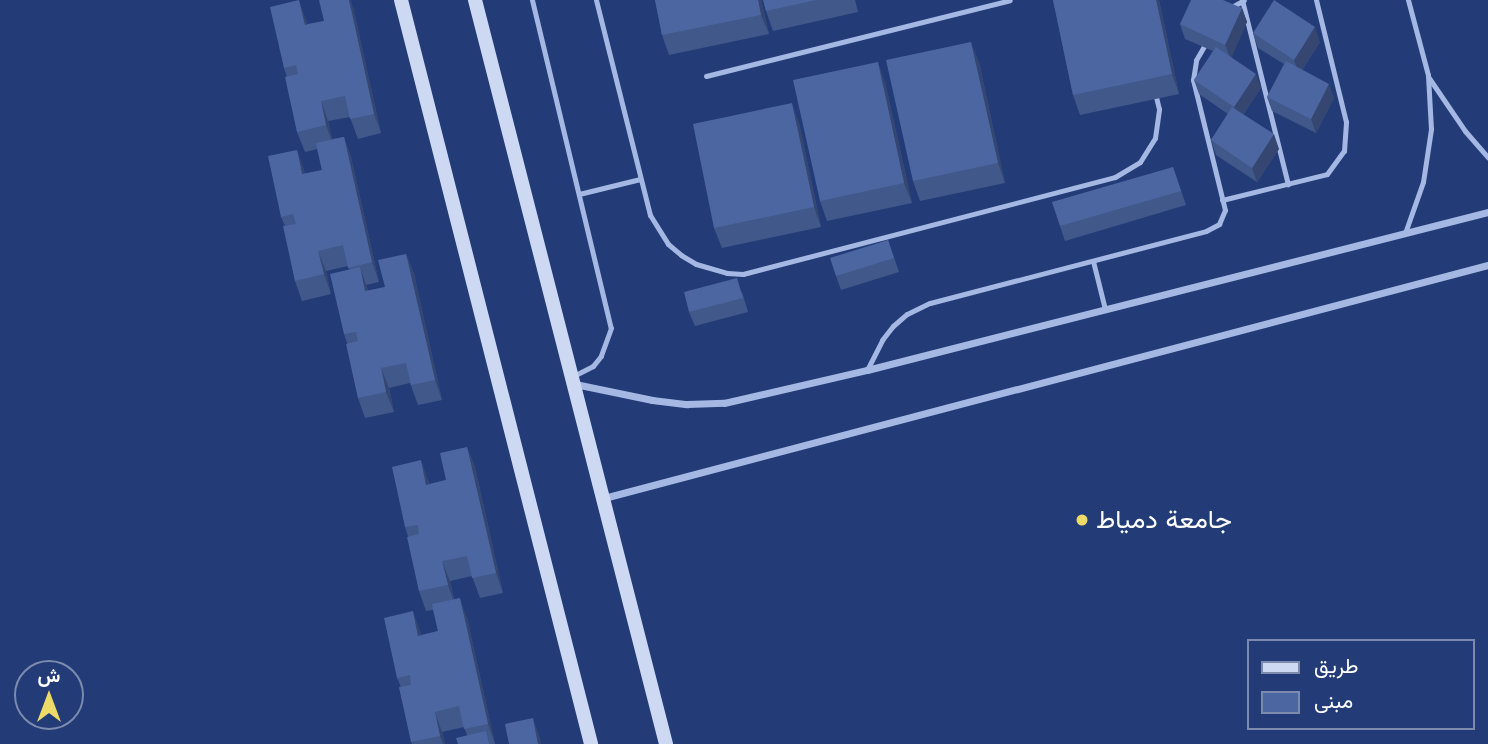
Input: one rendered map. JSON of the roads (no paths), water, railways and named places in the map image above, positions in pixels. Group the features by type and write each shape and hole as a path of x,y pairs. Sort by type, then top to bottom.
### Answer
{"main road":[{"path":"401,0 591,744"},
{"path":"475,0 666,744"}],"street":[{"path":"574,380 652,400 687,404 724,403 867,370 1488,212"},
{"path":"604,498 1488,265"}],"lane":[{"path":"532,0 611,328 601,356 593,366 574,380"},
{"path":"596,0 650,215 668,244 696,264 727,273 743,274 1115,177 1140,162 1155,138 1159,109 1153,85"},
{"path":"706,76 1010,0"},
{"path":"1223,13 1243,0 1288,184"},
{"path":"1222,200 1327,174 1337,164 1347,136 1316,0"},
{"path":"1405,233 1415,208 1429,156 1431,102 1408,0"},
{"path":"867,370 882,340 893,326 918,308 1213,229 1223,218 1222,200 1193,80 1196,60 1207,40"},
{"path":"1427,75 1458,122 1488,157"},
{"path":"579,194 640,179"},
{"path":"1093,261 1105,309"}],"place":[{"name":"جامعة دمياط","path":"1082,520"}]}
